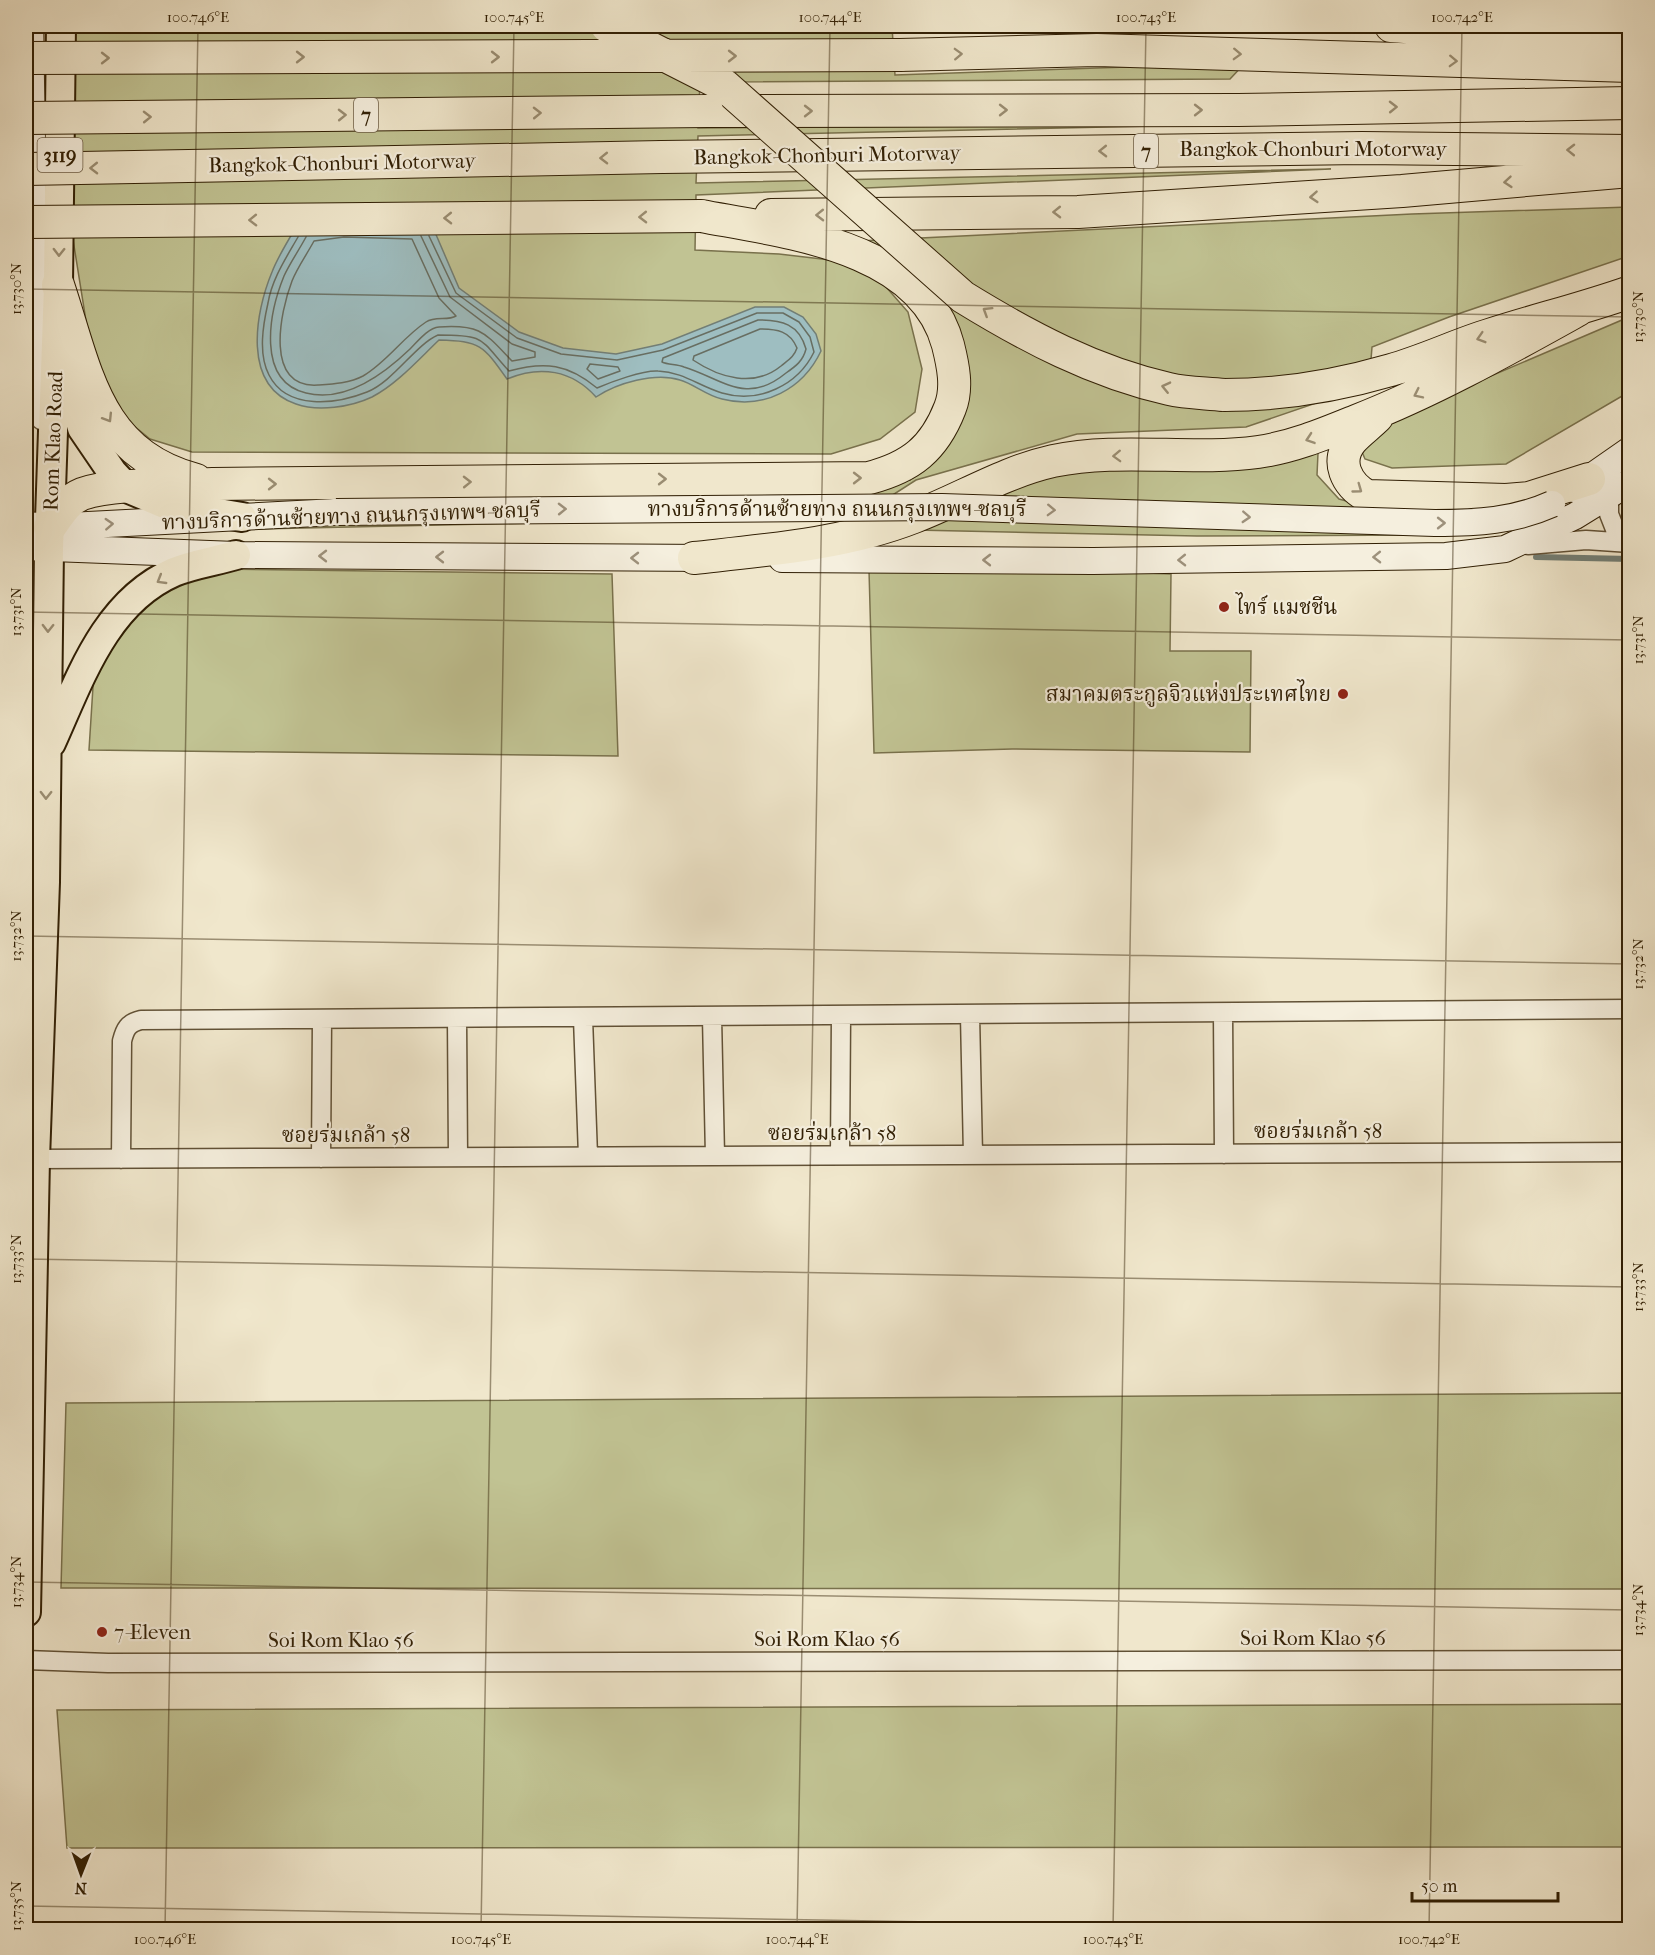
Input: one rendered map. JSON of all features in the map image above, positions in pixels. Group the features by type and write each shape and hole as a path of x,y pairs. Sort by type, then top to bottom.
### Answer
{"highway":[{"path":"607,26 725,86 963,297 1058,351 1114,374 1171,389 1224,395 1287,393 1341,383 1392,370 1478,339 1578,310 1629,292"},
{"path":"1391,26 1580,40 1629,40"},
{"path":"26,58 900,55 1097,50 1629,66"},
{"name":"Bangkok-Chonburi Motorway","path":"26,118 708,111 1238,110 1629,103"},
{"name":"Bangkok-Chonburi Motorway","path":"26,169 662,157 1362,148 1629,151"},
{"path":"26,222 1078,212 1402,191 1629,171"},
{"path":"38,537 65,505 82,494 127,488 213,484 869,478 896,471 918,456 940,432 952,402 954,367 944,327 921,296 893,272 849,250 805,235 701,216"},
{"path":"58,285 93,392 119,436 137,453 168,472 213,484"},
{"path":"694,558 792,546 881,528 914,517 1024,469 1054,461 1118,455 1176,456 1259,452 1290,447 1384,410 1492,358 1578,310"},
{"path":"1384,410 1350,442 1345,455 1344,470 1348,480 1354,489 1367,496 1506,500 1609,485"}],"main road":[{"name":"Rom Klao Road","path":"26,1612 34,1159 44,894 46,753 38,537 57,337 61,26"},
{"path":"57,337 82,428 112,472 127,488 165,504 242,517"},
{"name":"ทางบริการด้านซ้ายทาง ถนนกรุงเทพฯ-ชลบุรี","path":"38,537 236,555 1104,561 1438,556 1505,549 1575,516 1609,485 1629,450"},
{"name":"ทางบริการด้านซ้ายทาง ถนนกรุงเทพฯ-ชลบุรี","path":"38,537 242,517 336,512 942,507 1339,522 1486,523 1528,515 1552,504 1609,485"},
{"path":"46,753 84,670 120,610 148,588 174,573 236,555"}],"street":[{"path":"34,26 40,408 45,498 38,537"},
{"path":"1609,485 1609,514 1625,542"},
{"path":"1505,549 1554,541 1625,542"},
{"path":"122,1159 122,1041 125,1030 131,1023 141,1020 1629,1009"},
{"path":"1223,1012 1224,1154"},
{"path":"970,1015 973,1155"},
{"path":"840,1155 841,1016"},
{"path":"712,1017 715,1156"},
{"path":"583,1018 588,1156"},
{"path":"457,1019 458,1157"},
{"path":"321,1158 322,1020"},
{"name":"ซอยร่มเกล้า 58","path":"34,1159 1629,1152"},
{"name":"Soi Rom Klao 56","path":"26,1660 120,1663 1629,1660"}],"green space":[{"path":"67,26 892,26 895,75 1245,63 1230,79 700,82 698,128 1245,124 698,136 696,183 1331,169 696,195 695,250 779,254 839,261 872,271 908,312 922,369 915,412 880,439 831,454 192,452 150,439 111,407 91,352 67,202"},
{"path":"1629,207 1629,256 1449,317 1372,347 1369,385 1246,427 1077,434 916,480 888,498 815,517 259,529 255,508 411,492 911,480 899,478 920,464 958,344 860,241 1412,214"},
{"path":"1629,317 1629,392 1506,464 1392,468 1365,459 1359,445 1388,420"},
{"path":"1318,453 1317,475 1339,499 1380,510 1497,515 1422,535 1197,536 914,530 1064,468 1230,464"},
{"path":"1007,567 1171,574 1170,651 1251,651 1250,752 1012,749 874,753 869,570"},
{"path":"220,569 612,574 618,756 89,750 94,671 142,608 181,583"},
{"path":"1629,1393 1629,1589 61,1588 66,1403"},
{"path":"1629,1704 1629,1847 67,1848 57,1710"}],"water":[{"path":"428,216 459,288 519,332 563,348 616,354 662,344 755,307 784,307 803,317 816,334 821,351 804,376 793,386 767,399 753,401 738,402 722,399 680,380 659,377 625,383 596,397 577,381 555,373 531,372 507,379 486,352 479,347 464,342 439,340 390,385 364,401 345,406 314,408 296,404 279,395 267,382 260,365 257,347 258,327 261,307 272,272 301,219"}],"waterway":[{"path":"1536,557 1630,559"}],"place":[{"name":"ไทร์ แมชชีน","path":"1224,607"},
{"name":"สมาคมตระกูลจิวแห่งประเทศไทย","path":"1343,694"},
{"name":"7-Eleven","path":"102,1632"}]}
